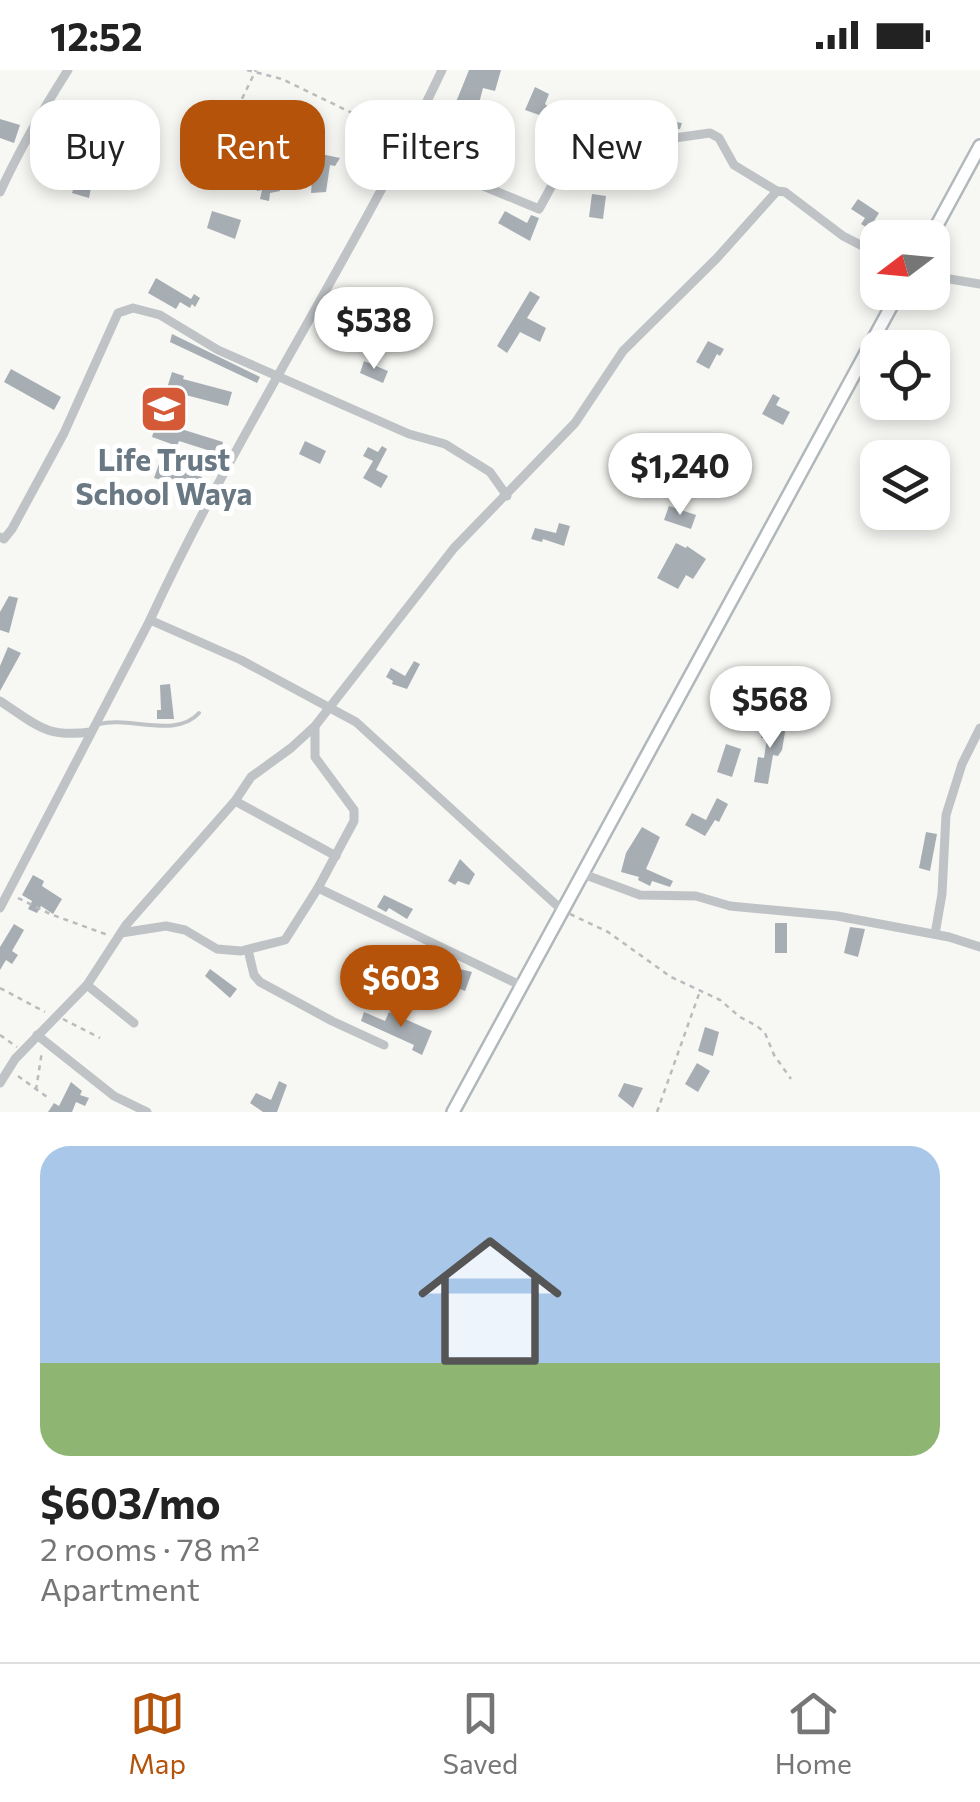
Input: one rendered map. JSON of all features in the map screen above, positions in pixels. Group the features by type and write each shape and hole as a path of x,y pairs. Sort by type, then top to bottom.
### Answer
{"street":[{"path":"0,192 68,70"},
{"path":"428,100 442,70"},
{"path":"491,190 539,209 568,156 576,151 623,152 646,142 710,133 719,138 734,165 777,191 786,192 860,245"},
{"path":"940,220 980,146"},
{"path":"0,908 150,620 192,530 381,190"},
{"path":"0,1084 22,1051 40,1037 87,985 119,936 251,777 316,726 454,548 582,414 622,350 717,258 777,191"},
{"path":"950,279 980,284"},
{"path":"0,537 4,539 12,529 64,433 112,322 123,309 133,308 160,315 218,350 409,434 445,444 490,472 507,496"},
{"path":"452,1112 890,310"},
{"path":"150,620 241,660 372,734 563,911"},
{"path":"0,702 50,733 64,736 92,728"},
{"path":"119,936 166,926 185,930 218,948 248,950 285,940 318,888 355,816 316,757 316,726"},
{"path":"936,934 946,815 962,764 980,728"},
{"path":"235,800 336,856"},
{"path":"583,874 640,895 696,896 730,906 837,916 979,943"},
{"path":"318,888 520,985"},
{"path":"248,950 254,975 260,982 332,1022 384,1045"},
{"path":"87,985 134,1023"},
{"path":"40,1037 114,1096 147,1112"}],"lane":[{"path":"92,728 115,720 174,726 194,719 199,713"}],"path":[{"path":"247,70 282,79 345,110"},
{"path":"241,100 255,72"},
{"path":"8,892 50,914 119,936"},
{"path":"563,911 608,932 670,978 720,1000 766,1032 774,1055 791,1079"},
{"path":"0,988 100,1038"},
{"path":"656,1112 700,993"},
{"path":"0,1035 22,1051"},
{"path":"36,1090 40,1037"},
{"path":"8,1070 47,1097"}],"building":[{"path":"469,70 501,70 495,91 483,88 480,100 457,100"},
{"path":"535,87 549,94 547,100 535,100 535,113 525,110"},
{"path":"0,119 20,125 14,143 0,138"},
{"path":"325,155 340,158 335,166 330,165 326,192 311,193 325,190"},
{"path":"73,190 91,190 89,198 72,193"},
{"path":"262,190 280,190 270,193 269,201 260,199"},
{"path":"592,194 606,196 603,219 589,217"},
{"path":"858,199 879,213 875,220 864,220 851,209"},
{"path":"212,211 241,220 235,239 207,228"},
{"path":"505,211 527,223 531,215 539,218 530,241 498,223"},
{"path":"156,278 191,299 194,294 200,298 195,307 180,302 176,309 148,293"},
{"path":"530,291 540,297 527,318 546,328 540,342 520,332 507,353 497,346"},
{"path":"172,334 260,377 257,383 170,342"},
{"path":"708,341 724,349 709,369 696,362"},
{"path":"364,361 388,371 383,383 360,373"},
{"path":"11,369 61,397 54,410 4,382"},
{"path":"172,372 184,376 183,379 232,392 228,406 178,393 168,425 223,442 220,454 152,437"},
{"path":"773,394 780,398 776,405 790,412 783,425 762,414"},
{"path":"305,441 326,451 320,464 299,454"},
{"path":"382,446 387,449 376,470 388,476 381,488 363,478 373,461 363,456 368,447 378,452"},
{"path":"159,464 202,477 197,495 183,491 185,487 154,478"},
{"path":"669,506 696,515 691,529 664,520"},
{"path":"559,523 570,526 564,546 531,539 535,528 556,533"},
{"path":"676,543 706,559 693,579 686,575 678,589 657,578"},
{"path":"9,596 18,598 9,633 0,630 0,612"},
{"path":"8,647 21,653 0,691 0,666"},
{"path":"414,661 420,664 407,689 392,684 386,677 391,668 405,676"},
{"path":"748,666 797,685 802,690 800,697 784,695 782,703 770,699 773,689 745,676"},
{"path":"170,684 174,719 157,719 157,710 161,710 160,685"},
{"path":"764,722 783,725 785,732 782,750 778,756 773,755 768,784 754,782 758,757 764,758"},
{"path":"726,744 741,749 732,777 717,772"},
{"path":"717,798 728,804 719,822 715,820 705,836 685,825 692,813 706,820"},
{"path":"642,827 660,837 646,869 673,881 670,887 652,881 650,886 639,877 621,872 626,853"},
{"path":"926,832 937,834 930,871 919,868"},
{"path":"460,859 475,874 469,885 448,881"},
{"path":"33,875 62,899 53,914 41,906 37,913 28,909 32,901 22,895"},
{"path":"384,895 413,909 407,919 389,908 386,912 377,907"},
{"path":"775,923 787,923 787,953 775,953"},
{"path":"14,924 24,930 12,951 18,955 12,964 6,960 0,970 0,947"},
{"path":"850,927 865,929 858,957 844,953"},
{"path":"443,965 472,972 465,991 438,980"},
{"path":"210,969 237,989 230,998 205,976"},
{"path":"364,1012 385,1021 389,1012 432,1031 422,1055 412,1050 414,1045 361,1021"},
{"path":"705,1027 719,1032 713,1056 698,1051"},
{"path":"697,1063 710,1071 698,1092 685,1084"},
{"path":"279,1081 287,1085 277,1112 263,1112 250,1103 256,1093 271,1100"},
{"path":"71,1082 82,1091 80,1095 89,1098 85,1106 76,1102 72,1112 48,1112 54,1103 59,1106"},
{"path":"624,1083 643,1088 633,1108 618,1096"}],"place":[{"name":"Life Trust School Waya","path":"164,409"}]}
